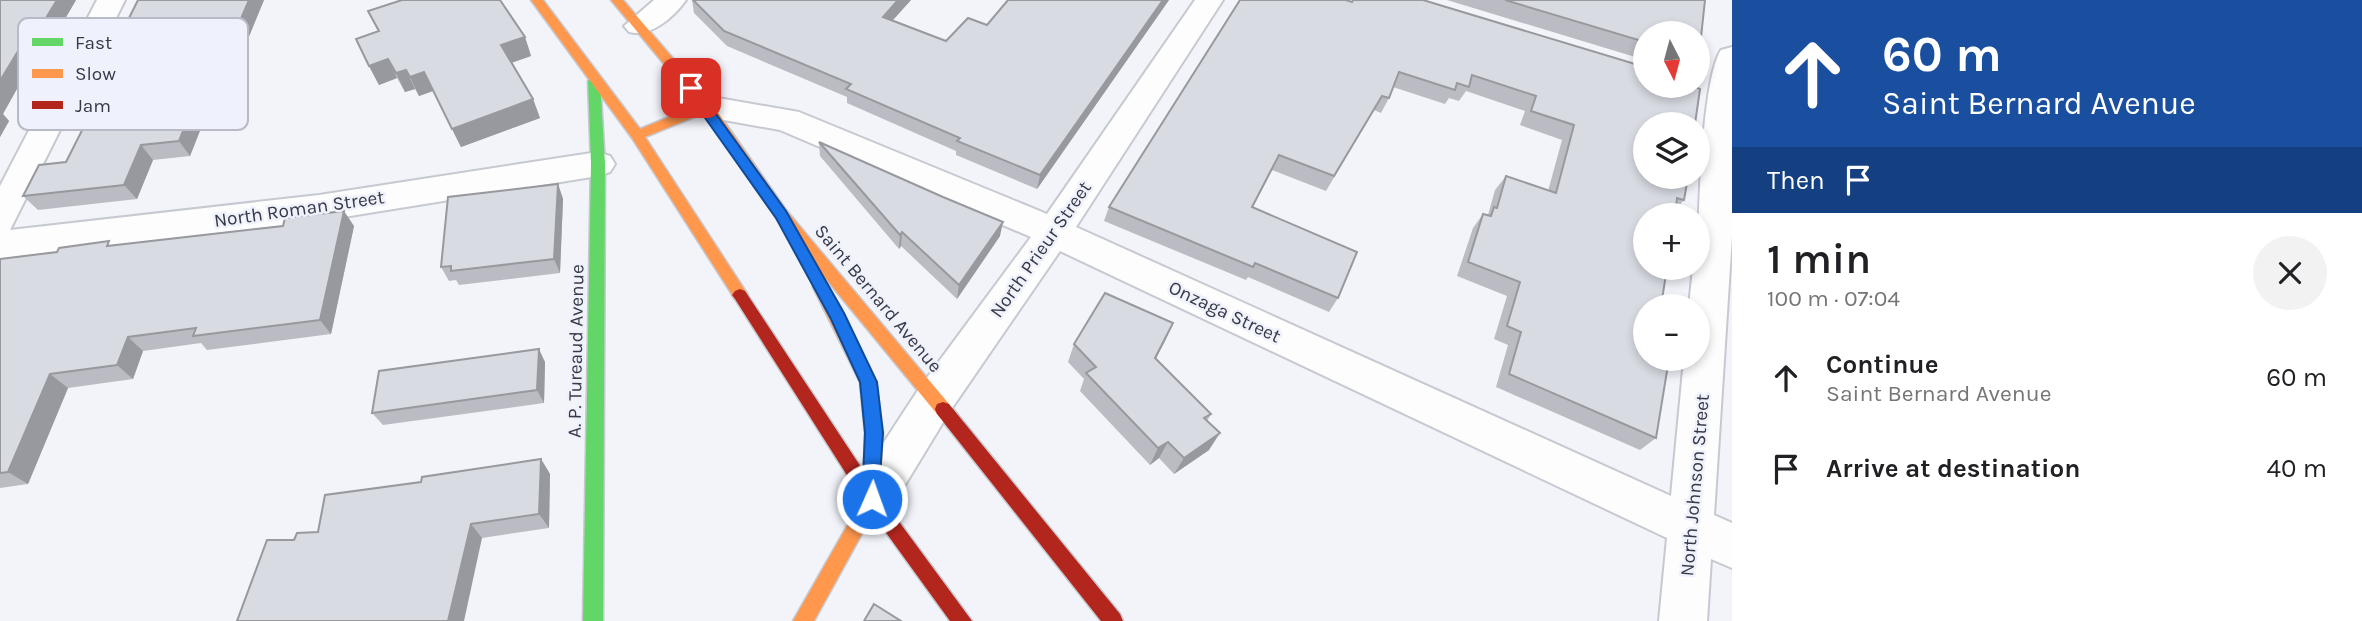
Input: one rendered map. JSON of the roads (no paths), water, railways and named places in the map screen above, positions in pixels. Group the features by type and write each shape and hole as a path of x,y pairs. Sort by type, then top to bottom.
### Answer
{"street":[{"path":"102,18 111,0"},
{"path":"537,0 594,80 638,135 872,499 962,621"},
{"name":"Saint Bernard Avenue","path":"617,0 707,107 781,214 935,399 1112,621"},
{"path":"639,26 672,0"},
{"name":"North Prieur Street","path":"872,499 935,399 1054,232 1209,0"},
{"name":"North Johnson Street","path":"1683,621 1718,96 1732,57"},
{"name":"A. P. Tureaud Avenue","path":"593,621 598,164 594,80"},
{"path":"638,135 707,107"},
{"name":"Onzaga Street","path":"707,107 788,120 1054,232 1732,546"},
{"path":"0,220 45,130"},
{"name":"North Roman Street","path":"0,245 319,208 598,164"},
{"path":"781,214 838,318 868,382 874,433 872,499 803,621"}]}
